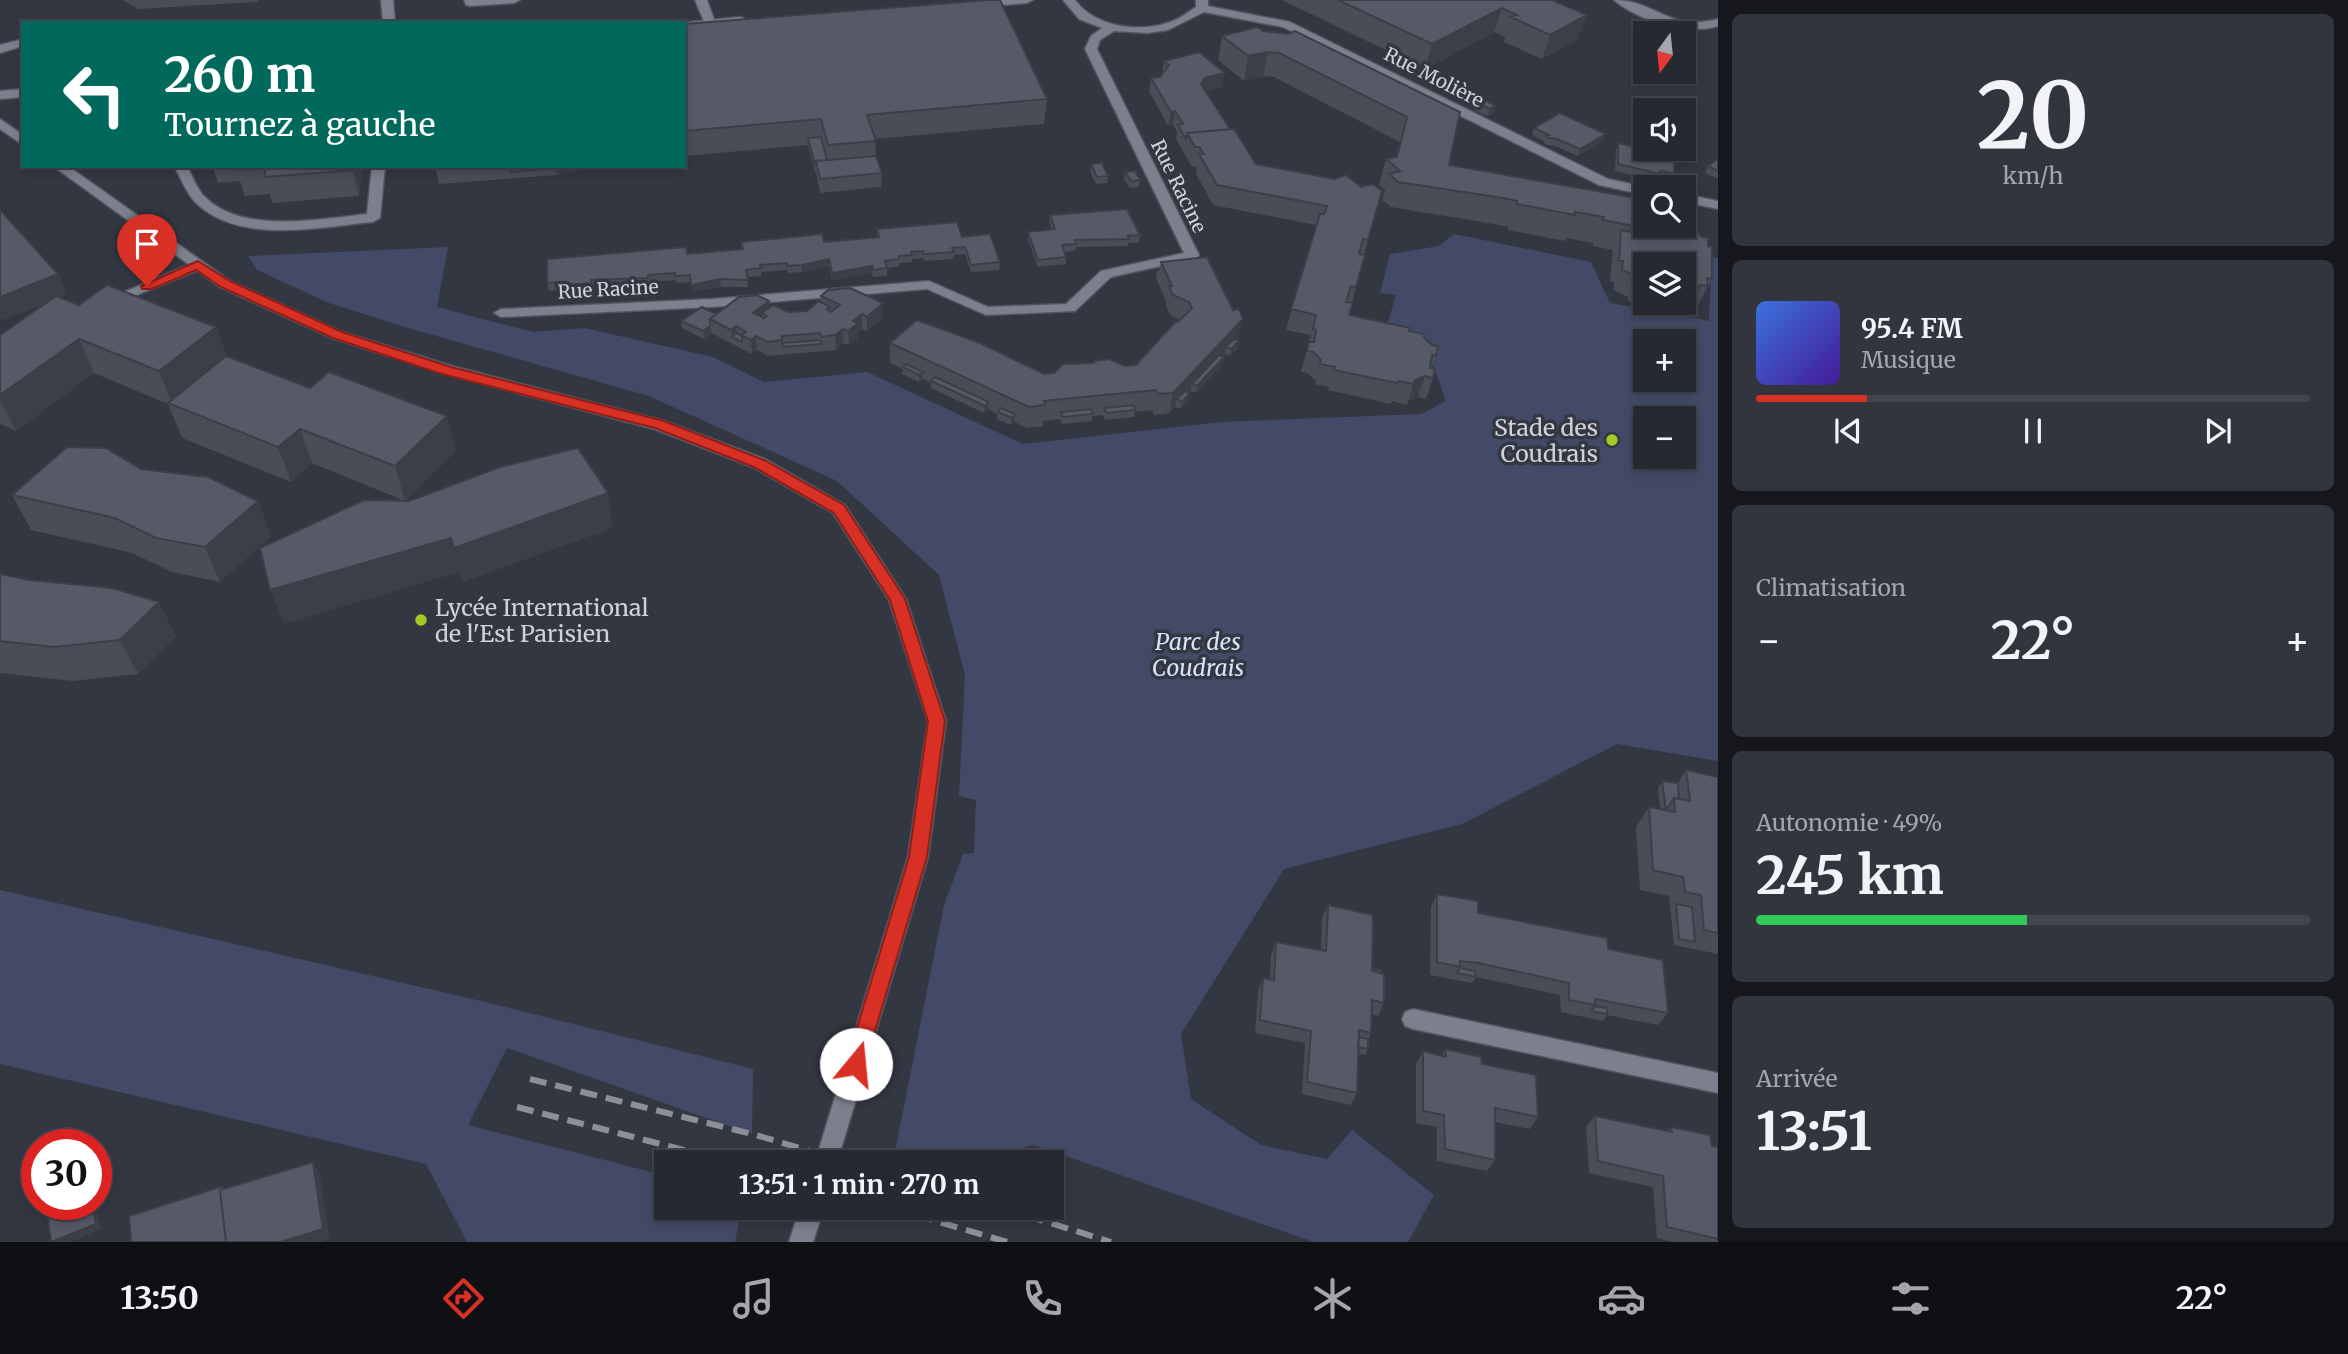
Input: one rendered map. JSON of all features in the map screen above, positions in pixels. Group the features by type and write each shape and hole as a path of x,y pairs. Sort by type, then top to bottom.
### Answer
{"street":[{"path":"387,0 389,21"},
{"path":"470,0 470,3 514,0"},
{"path":"701,0 709,22"},
{"path":"965,5 1027,0"},
{"path":"1069,0 1083,17 1111,28 1167,27 1202,4"},
{"path":"1620,0 1679,27 1705,28 1718,22"},
{"name":"Rue Molière","path":"1202,4 1286,24 1604,182 1633,188"},
{"path":"686,24 750,20"},
{"name":"Rue Racine","path":"501,313 712,303 929,285 986,311 1070,308 1106,274 1192,255 1091,49 1095,38 1111,28"},
{"path":"0,49 21,43"},
{"path":"0,94 21,93"},
{"path":"0,122 21,139"},
{"path":"62,168 225,284 337,335 447,370 659,425 759,463 839,509 897,599 937,721 918,857 829,1150"},
{"path":"181,168 199,198 213,210 247,222 286,224 373,218 379,168"},
{"path":"1696,200 1718,205"},
{"path":"98,306 198,265"},
{"path":"1413,1019 1718,1083"},
{"path":"801,1242 808,1220"}],"green space":[{"name":"Parc des Coudrais","path":"1454,234 1591,262 1610,303 1633,307 1633,315 1676,315 1709,321 1712,257 1718,258 1718,761 1617,744 1462,824 1284,869 1181,1034 1191,1099 1261,1145 1327,1159 1352,1130 1434,1195 1408,1242 1314,1242 1064,1155 1064,1150 1048,1150 1034,1145 1015,1150 895,1150 944,905 963,854 974,853 976,800 959,796 965,675 939,575 837,481 649,396 329,303 257,270 248,256 448,247 437,307 533,332 584,328 713,357 764,382 867,372 1023,444 1222,422 1421,414 1446,401 1427,348 1383,339 1396,295 1380,293 1390,254 1439,246"},
{"path":"0,890 481,1001 753,1069 752,1134 507,1048 468,1125 654,1173 654,1220 739,1220 735,1242 467,1242 426,1164 0,1064"}],"building":[{"path":"1000,0 1047,99 867,115 876,141 828,145 821,119 686,131 686,24"},
{"path":"1338,0 1552,0 1587,15 1550,35 1511,17 1517,15 1502,8 1432,44"},
{"path":"1257,27 1263,31 1288,34 1295,31 1460,112 1449,165 1633,197 1633,226 1603,220 1604,217 1575,212 1575,215 1517,204 1517,201 1503,198 1398,182 1389,174 1400,171 1386,159 1397,157 1407,117 1279,53 1248,56 1222,36"},
{"path":"1199,52 1225,73 1205,78 1201,84 1230,129 1187,133 1186,139 1178,125 1183,124 1175,111 1171,112 1151,78 1160,77 1169,65 1164,61"},
{"path":"1483,99 1496,106 1490,109 1477,103"},
{"path":"1560,113 1606,134 1580,149 1550,138 1534,128"},
{"path":"1234,129 1256,164 1335,179 1346,175 1361,187 1373,184 1382,191 1368,240 1363,239 1359,254 1365,255 1356,287 1351,286 1346,302 1353,303 1349,315 1410,328 1409,331 1424,334 1432,345 1438,346 1436,356 1432,355 1430,368 1435,369 1433,378 1425,376 1415,380 1414,384 1397,383 1334,370 1335,367 1320,364 1321,360 1313,352 1307,351 1309,342 1314,342 1316,315 1291,309 1320,214 1324,214 1327,206 1217,185 1199,154 1204,154 1199,147 1195,147 1187,133"},
{"path":"821,137 827,160 816,161 815,165 808,138"},
{"path":"1618,143 1633,146 1633,161 1674,161 1674,173 1660,171 1660,174 1618,164"},
{"path":"876,156 882,173 820,179 816,161"},
{"path":"1718,159 1718,171 1708,166"},
{"path":"1102,163 1108,176 1097,177 1091,164"},
{"path":"266,168 353,168 353,170 264,177"},
{"path":"511,168 555,168 511,172"},
{"path":"1135,171 1140,180 1131,181 1125,172"},
{"path":"1127,209 1140,235 1128,236 1129,239 1075,240 1076,244 1062,245 1066,257 1038,260 1028,232 1055,229 1050,215"},
{"path":"0,210 58,274 0,297"},
{"path":"957,222 962,237 990,234 1000,262 971,265 965,247 952,248 954,252 911,252 912,255 885,261 887,268 873,270 872,266 832,273 829,259 802,265 760,265 761,268 746,270 748,280 720,279 691,285 690,275 675,276 675,273 648,275 648,278 591,280 591,283 561,286 561,282 547,283 547,259 686,247 687,254 743,249 741,242 822,234 824,242 879,237 877,229"},
{"path":"1633,229 1633,238 1696,238 1696,231 1702,237 1708,238 1708,246 1712,247 1712,279 1707,278 1707,286 1696,287 1696,252 1633,252 1633,275 1622,270 1623,261 1619,261 1621,230 1632,232"},
{"path":"1207,257 1233,310 1239,309 1243,319 1173,393 1158,394 1156,390 1093,396 1044,401 1045,405 1029,407 890,343 917,320 980,343 1044,374 1054,373 1063,364 1094,363 1109,359 1125,366 1136,365 1176,321 1192,308 1189,302 1173,295 1169,286 1172,286 1161,262"},
{"path":"107,285 216,327 159,371 79,339 0,395 0,335 56,296 79,305"},
{"path":"850,288 883,303 867,317 862,314 853,321 858,323 848,331 843,329 835,335 821,337 820,333 782,336 782,340 767,342 756,336 751,340 741,335 746,332 736,326 731,330 710,319 739,297 757,295 769,301 753,313 764,318 767,316 762,313 773,305 788,312 807,311 819,301 830,307 827,309 831,312 840,305 821,296 828,290"},
{"path":"702,307 716,314 710,319 710,326 703,331 681,321"},
{"path":"736,333 742,336 742,342 732,337"},
{"path":"1234,339 1239,341 1231,349 1226,347"},
{"path":"820,340 822,344 783,347 782,343"},
{"path":"1219,355 1224,357 1197,386 1192,384"},
{"path":"226,356 310,388 329,372 447,416 395,466 300,429 278,447 168,403"},
{"path":"906,364 923,372 919,375 903,367"},
{"path":"935,377 989,402 985,406 931,381"},
{"path":"1185,391 1190,393 1182,402 1177,399"},
{"path":"1134,405 1135,410 1106,413 1104,408"},
{"path":"1001,408 1015,414 1012,418 998,412"},
{"path":"1091,409 1093,414 1063,417 1061,412"},
{"path":"67,447 106,448 141,469 208,477 258,501 205,547 156,538 115,518 12,495"},
{"path":"578,448 608,493 454,548 451,538 270,590 260,548 364,500 409,501 500,467"},
{"path":"0,574 30,580 112,588 159,602 120,640 54,647 0,641"},
{"path":"1686,770 1718,777 1718,933 1704,930 1701,895 1685,892 1683,877 1653,870 1649,807 1675,812 1674,798 1690,801"},
{"path":"1662,781 1678,783 1679,799 1674,798 1666,810"},
{"path":"1437,894 1478,901 1478,913 1607,938 1608,949 1663,960 1668,1013 1595,999 1595,1005 1569,1000 1569,983 1479,963 1460,961 1460,967 1437,962"},
{"path":"1676,904 1692,907 1695,942 1679,939"},
{"path":"1328,905 1373,915 1372,971 1384,974 1384,1003 1372,1000 1371,1033 1359,1030 1357,1093 1307,1082 1311,1031 1260,1020 1263,978 1274,980 1276,942 1326,951"},
{"path":"1460,968 1475,971 1476,977 1457,973"},
{"path":"1595,1006 1607,1008 1607,1014 1591,1011"},
{"path":"1359,1037 1368,1039 1368,1049 1358,1047"},
{"path":"1445,1049 1481,1057 1482,1064 1536,1075 1538,1117 1495,1108 1495,1160 1445,1149 1444,1115 1423,1111 1423,1051 1446,1057"},
{"path":"1595,1116 1672,1132 1671,1127 1710,1135 1712,1146 1718,1147 1718,1239 1667,1227 1663,1176 1598,1161"},
{"path":"313,1162 323,1229 281,1242 226,1242 220,1190"},
{"path":"223,1186 220,1190 226,1242 131,1242 129,1216"},
{"path":"48,1220 95,1220 96,1224 51,1242"}],"railway":[{"path":"530,1079 807,1150"},
{"path":"517,1107 684,1150"},
{"path":"932,1220 1007,1242"},
{"path":"1040,1220 1111,1242"}],"place":[{"name":"Stade des Coudrais","path":"1612,440"},
{"name":"Lycée International de l'Est Parisien","path":"421,620"}],"route":[{"path":"147,286 198,265 225,284 337,335 447,370 659,425 759,463 839,509 897,599 937,721 918,857 856,1064"}]}
